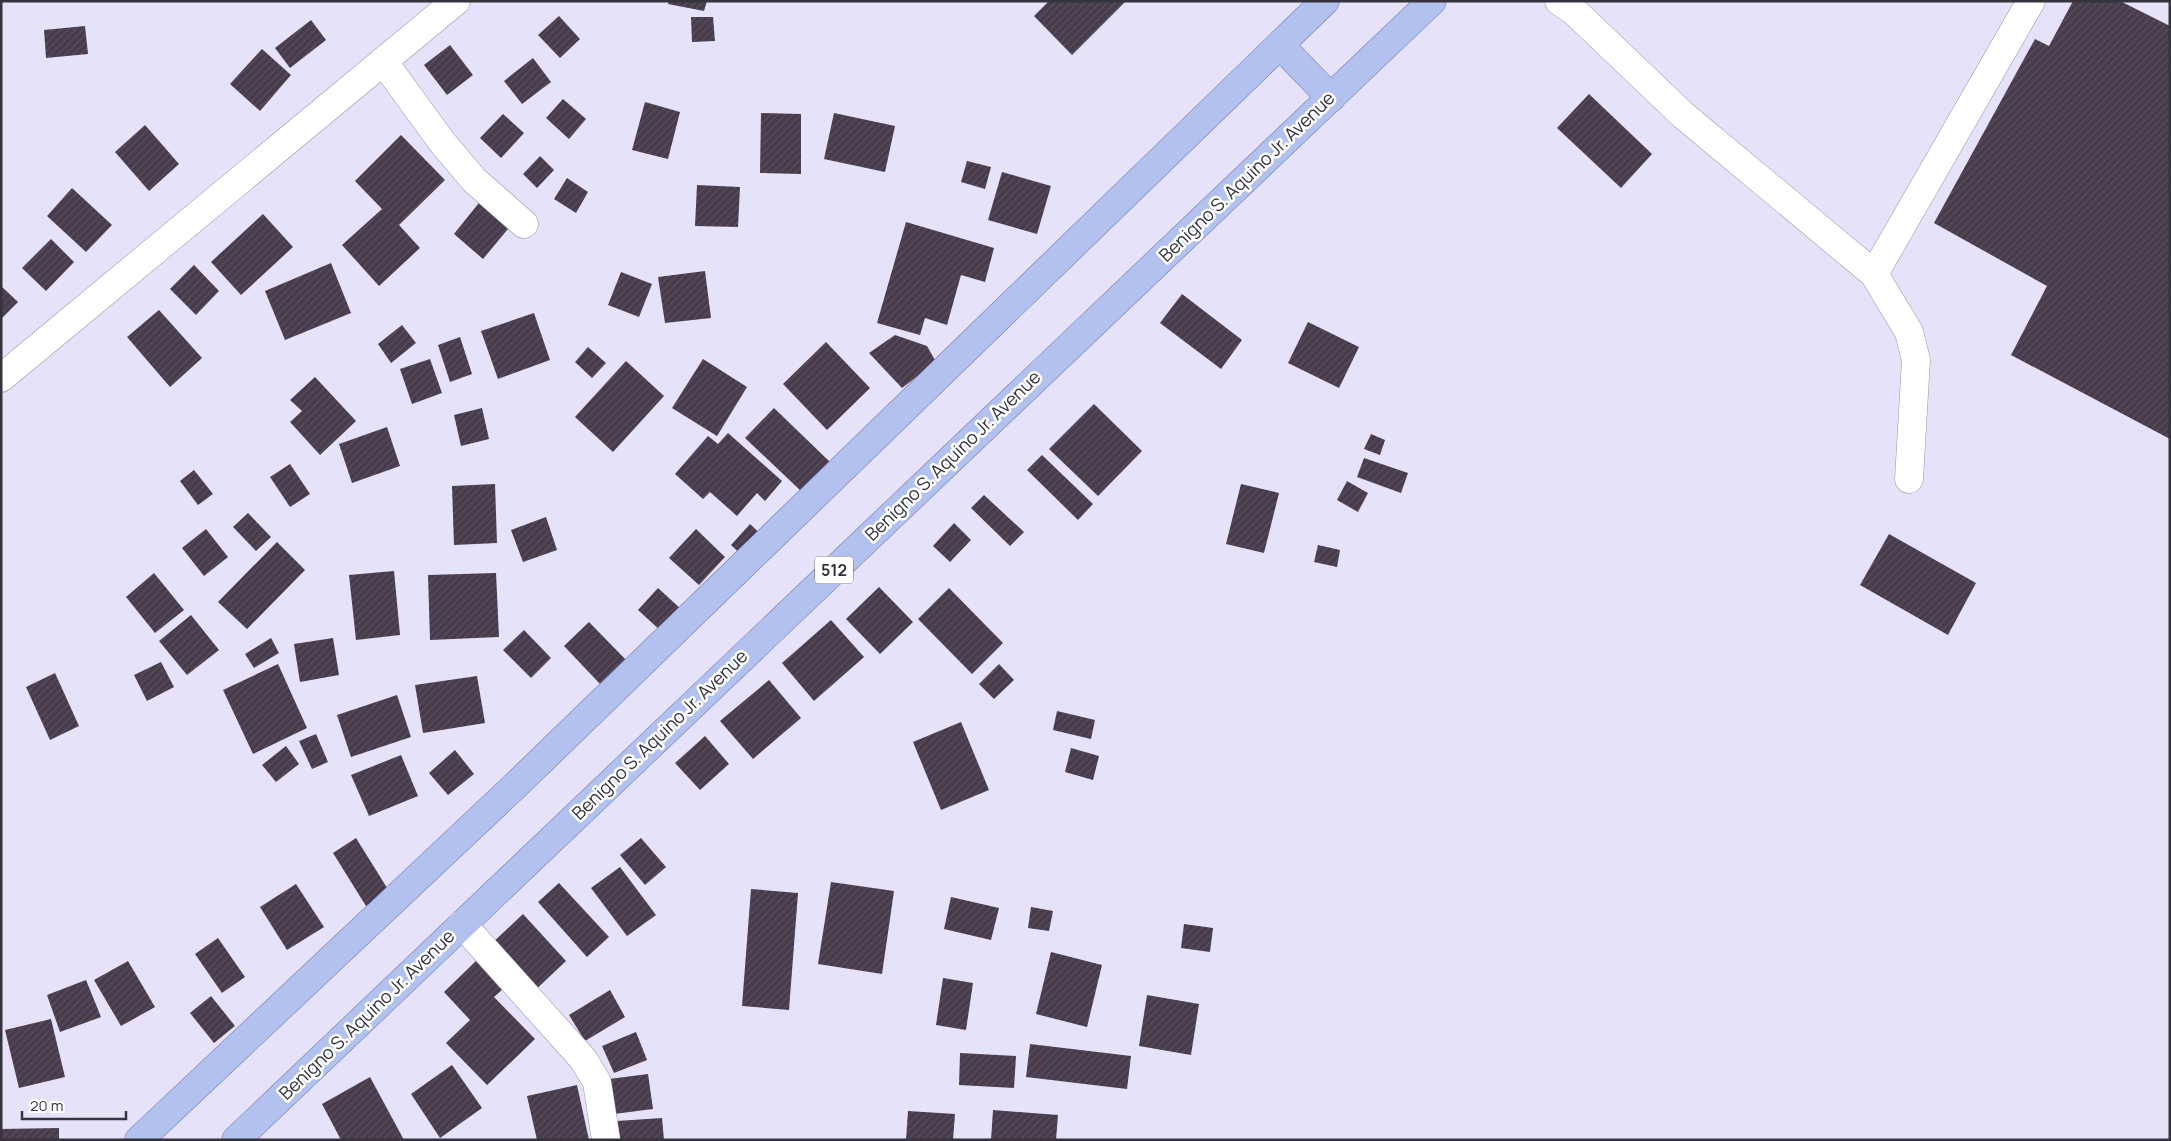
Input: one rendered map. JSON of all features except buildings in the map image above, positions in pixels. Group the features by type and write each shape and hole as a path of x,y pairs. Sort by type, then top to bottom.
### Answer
{"main road":[{"path":"139,1140 518,783 1325,1"},
{"name":"Benigno S. Aquino Jr. Avenue","path":"236,1140 1432,1"},
{"path":"1280,45 1331,98"}],"street":[{"path":"1,378 456,1"},
{"path":"1559,1 1574,10 1683,115 1874,274 1909,332 1916,360 1909,480"},
{"path":"1874,274 2031,1"},
{"path":"383,62 442,142 474,180 524,224"},
{"path":"462,924 583,1059 596,1082 606,1140"}]}
